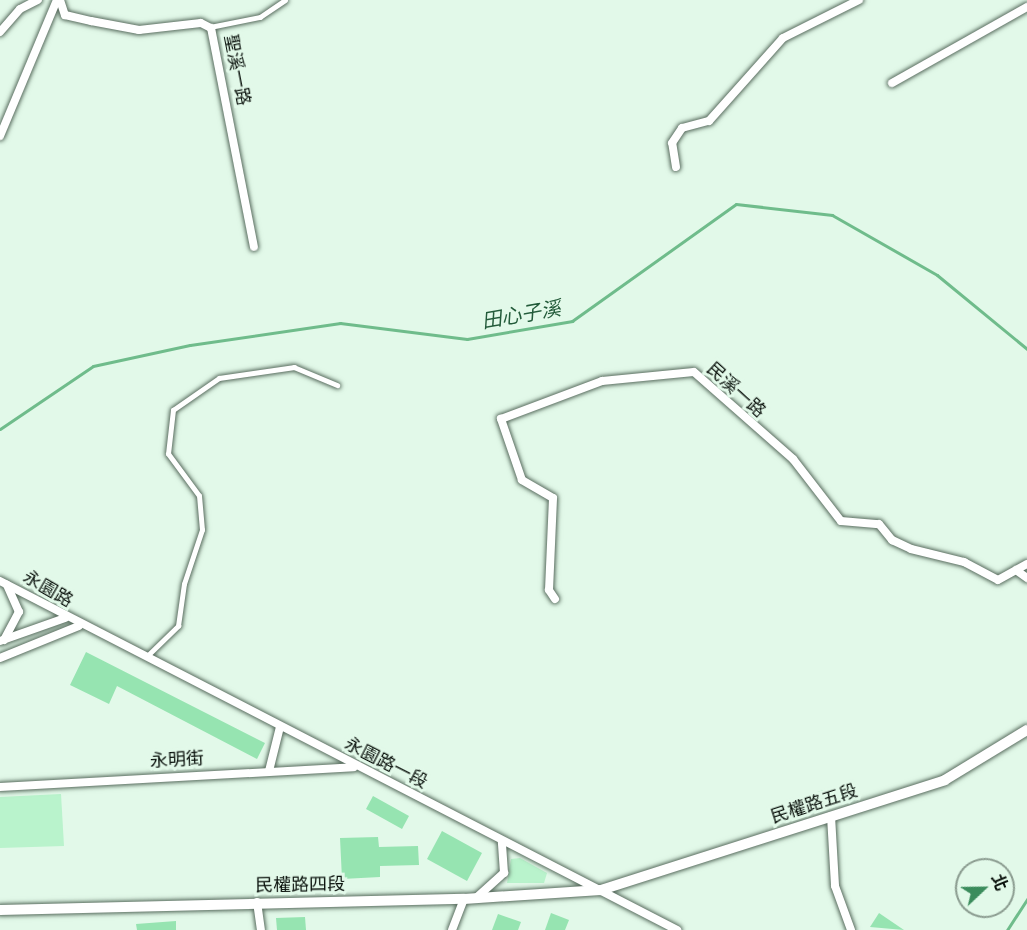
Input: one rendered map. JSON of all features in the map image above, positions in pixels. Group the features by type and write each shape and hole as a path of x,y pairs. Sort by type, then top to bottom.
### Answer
{"street":[{"path":"0,32 20,9 38,0"},
{"path":"676,167 672,143 682,128 709,121 783,38 859,0"},
{"path":"0,136 58,1"},
{"name":"聖溪一路","path":"58,1 65,15 139,30 201,22 210,27 254,247"},
{"path":"892,83 1027,7"},
{"name":"民溪一路","path":"555,599 549,590 554,498 522,480 501,419 602,381 694,372 793,459 841,521 879,524 892,540 911,549 964,562 998,580 1016,570"},
{"path":"1027,564 1016,570 1027,578"},
{"path":"2,640 19,612 3,583"},
{"name":"永園路","path":"3,583 79,626"},
{"path":"2,640 65,618"},
{"path":"0,658 79,626"},
{"name":"永園路一段","path":"79,626 677,930"},
{"path":"269,771 280,727"},
{"name":"民權路五段","path":"601,890 945,780 1027,730"},
{"name":"永明街","path":"0,787 356,766"},
{"path":"831,816 835,886 851,930"},
{"path":"476,898 504,873 502,842"},
{"name":"民權路四段","path":"0,910 257,902 464,899 601,890"},
{"path":"453,930 464,899"},
{"path":"257,902 261,930"}],"lane":[{"path":"210,27 260,17 285,0"},
{"path":"145,659 178,626 184,584 202,530 199,496 168,454 173,410 219,378 294,367 337,385"}],"green space":[{"path":"61,794 64,846 0,848 0,797"},
{"path":"520,858 547,873 544,883 507,883 511,859"}],"building":[{"path":"86,652 265,743 257,759 117,686 109,704 70,685"},
{"path":"823,790 829,807 806,815 802,806 808,795"},
{"path":"373,796 409,816 402,829 366,809"},
{"path":"442,831 482,853 467,881 427,859"},
{"path":"378,837 379,847 418,846 419,865 380,866 380,877 342,879 340,838"},
{"path":"551,913 569,920 565,930 545,930"},
{"path":"879,913 904,930 870,927"},
{"path":"498,914 521,922 518,930 492,930"},
{"path":"305,917 306,930 277,930 276,918"},
{"path":"176,921 176,930 137,930 136,924"}],"waterway":[{"name":"田心子溪","path":"0,429 93,366 190,345 340,323 467,339 572,321 736,204 832,215 937,275 1027,349"},
{"path":"1007,930 1027,899"}]}
